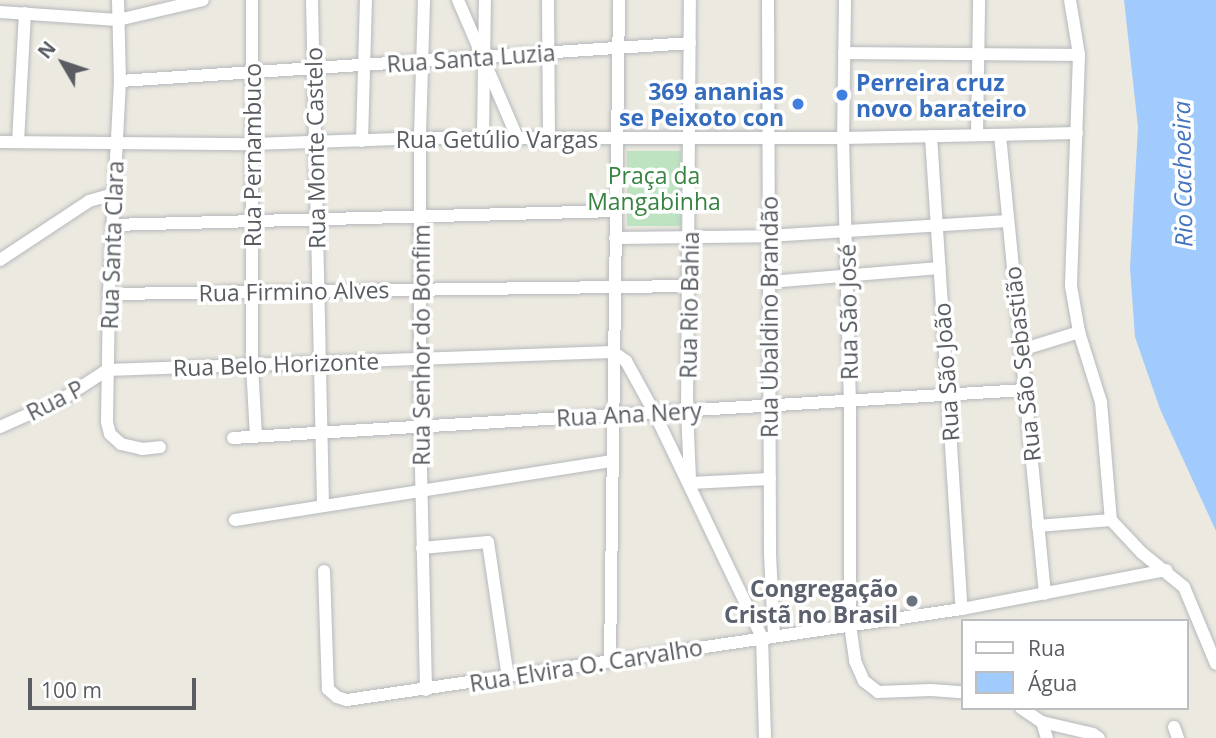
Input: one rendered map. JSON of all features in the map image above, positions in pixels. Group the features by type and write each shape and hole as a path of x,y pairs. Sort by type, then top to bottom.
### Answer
{"street":[{"name":"Rua Santa Clara","path":"118,0 120,81 106,402 110,434 121,444 131,448 160,447"},
{"path":"0,12 118,20 203,0"},
{"name":"Rua Pernambuco","path":"252,0 252,365 256,436"},
{"name":"Rua Monte Castelo","path":"312,0 323,506"},
{"path":"362,141 366,0"},
{"name":"Rua Senhor do Bonfim","path":"424,0 420,138 420,425 426,690"},
{"path":"458,0 518,139"},
{"path":"483,138 485,0"},
{"path":"548,0 549,139"},
{"path":"610,662 619,0"},
{"name":"Rua Rio Bahia","path":"690,0 687,411 690,483 768,636"},
{"name":"Rua Ubaldino Brandão","path":"765,738 770,479 768,0"},
{"name":"Rua São José","path":"845,0 843,138 850,402 850,624 858,672 870,688 893,694 931,690 960,692"},
{"path":"977,134 979,0"},
{"path":"1070,0 1079,55 1071,286 1079,332 1101,402 1111,520 1142,553 1166,570 1188,592 1216,664"},
{"path":"18,142 25,13"},
{"name":"Rua Santa Luzia","path":"120,81 690,43"},
{"path":"844,53 1079,55"},
{"name":"Rua Getúlio Vargas","path":"0,142 252,144 420,138 843,138 1077,133"},
{"name":"Rua São João","path":"931,135 962,609"},
{"name":"Rua São Sebastião","path":"1000,135 1045,594"},
{"path":"0,260 89,201 113,194"},
{"path":"112,225 615,211"},
{"path":"614,238 846,233 1008,221"},
{"path":"769,282 939,268"},
{"name":"Rua Firmino Alves","path":"109,294 689,286"},
{"path":"1021,350 1079,332"},
{"path":"613,352 626,361 690,483 770,479"},
{"name":"Rua Belo Horizonte","path":"107,370 613,352"},
{"name":"Rua P","path":"0,427 61,400 107,370"},
{"name":"Rua Ana Nery","path":"233,438 1025,390"},
{"path":"235,520 612,461"},
{"path":"1038,526 1111,520"},
{"path":"422,548 488,542 508,677"},
{"name":"Rua Elvira O. Carvalho","path":"324,571 328,689 337,697 347,700 962,609 1166,570"},
{"path":"1024,710 1042,722 1093,734 1099,738"},
{"path":"1042,722 1047,738"}],"green space":[{"name":"Praça da Mangabinha","path":"627,151 681,151 681,226 627,226"}],"water":[{"name":"Rio Cachoeira","path":"1124,0 1216,0 1216,531 1160,409 1135,337 1130,268 1138,127"}],"place":[{"name":"Perreira cruz novo barateiro","path":"842,95"},
{"name":"369 ananias se Peixoto con","path":"798,104"},
{"name":"Congregação Cristã no Brasil","path":"912,601"}]}
